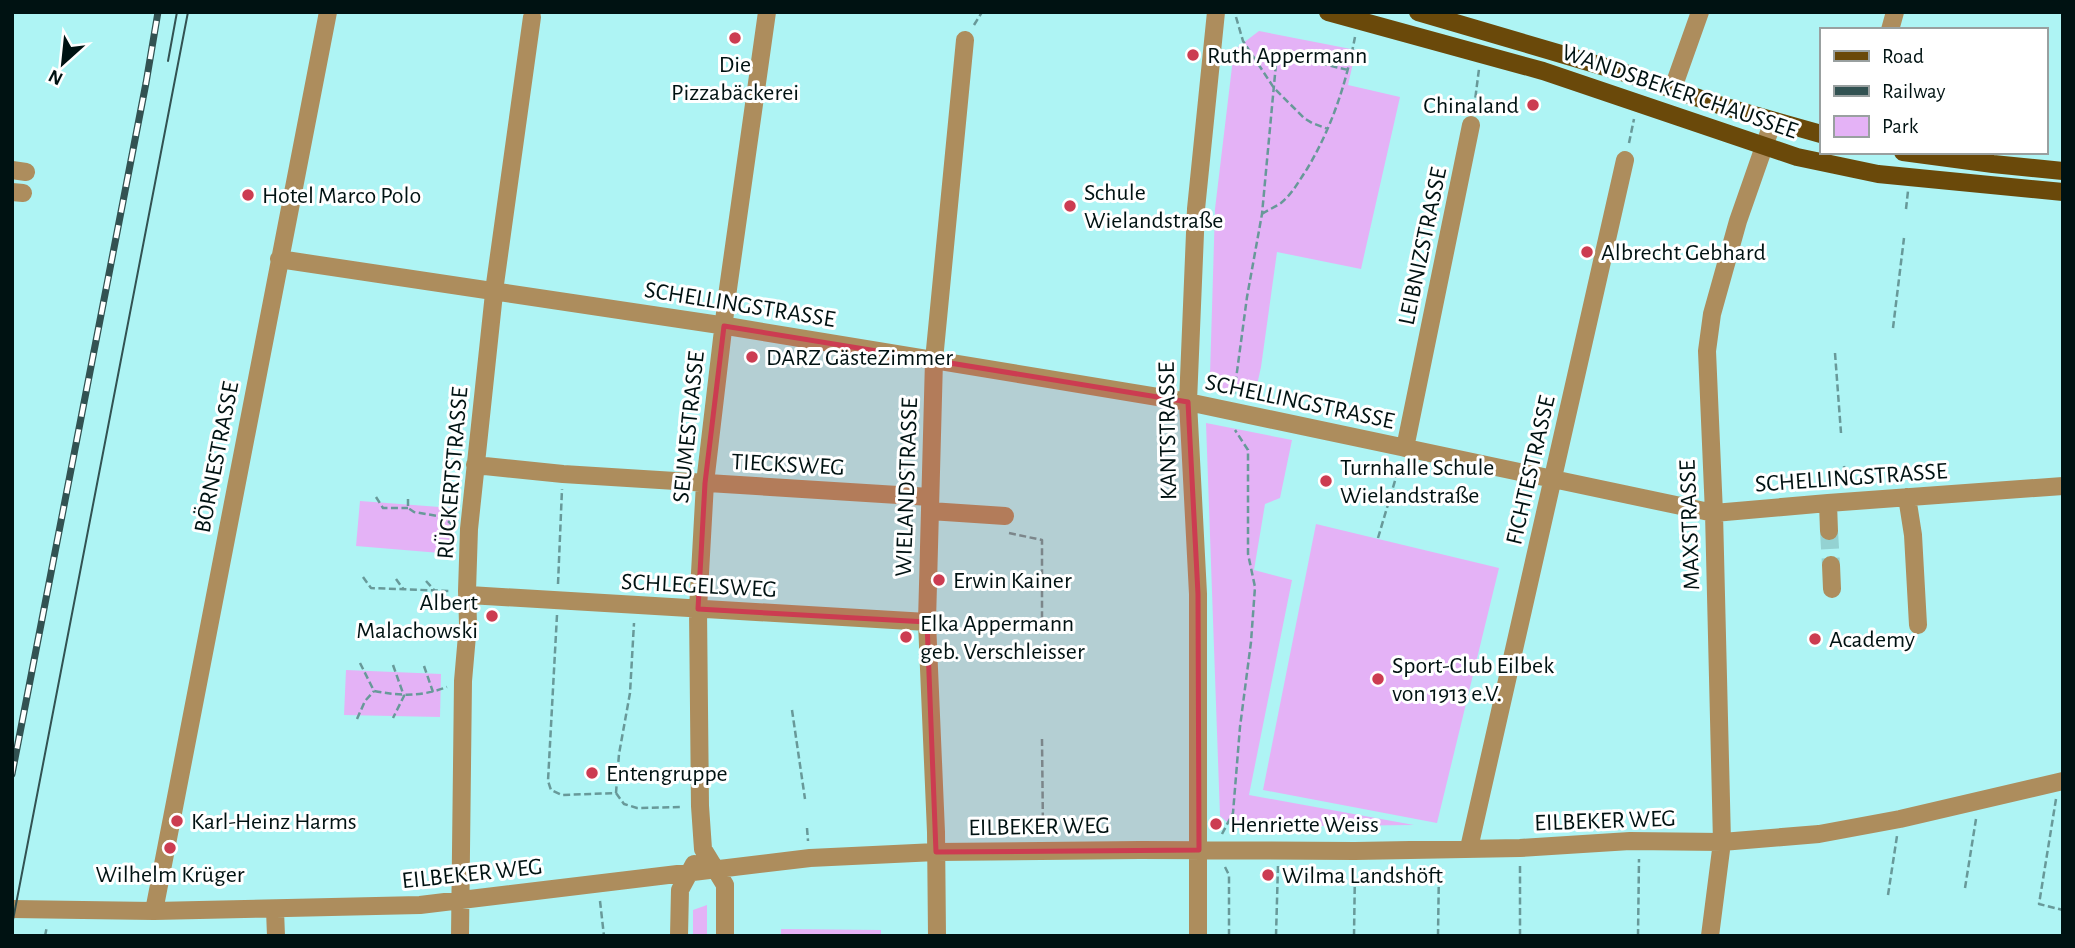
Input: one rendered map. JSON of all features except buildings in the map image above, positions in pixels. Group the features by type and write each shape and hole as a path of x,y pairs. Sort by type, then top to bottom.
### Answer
{"main road":[{"name":"WANDSBEKER CHAUSSEE","path":"1328,12 1543,71 1764,147 1836,166 1878,174 2063,192"},
{"name":"WANDSBEKER CHAUSSEE","path":"1418,12 1447,17 1820,134"},
{"path":"1918,154 2063,171"}],"street":[{"name":"BÖRNESTRASSE","path":"154,911 328,12"},
{"name":"SEUMESTRASSE","path":"703,849 700,806 698,609 705,483 767,12"},
{"name":"KANTSTRASSE","path":"1198,936 1198,594 1188,402 1196,209 1216,12"},
{"path":"1673,88 1700,12"},
{"name":"RÜCKERTSTRASSE","path":"460,936 463,681 468,624 470,528 494,292 532,17"},
{"name":"WIELANDSTRASSE","path":"937,936 927,622 934,360 965,40"},
{"name":"MAXSTRASSE","path":"1710,936 1722,842 1707,351 1712,314 1738,221 1773,121"},
{"name":"LEIBNIZSTRASSE","path":"1405,448 1471,125"},
{"name":"FICHTESTRASSE","path":"1469,848 1625,160"},
{"name":"SCHELLINGSTRASSE","path":"279,259 724,326 1188,402 1714,513 2063,486"},
{"name":"TIECKSWEG","path":"475,465 930,504 1004,516"},
{"path":"1906,497 1913,535 1918,625"},
{"path":"1828,503 1829,531"},
{"path":"1830,565 1832,589"},
{"name":"SCHLEGELSWEG","path":"468,593 557,601 927,622"},
{"name":"EILBEKER WEG","path":"12,909 154,911 421,905 810,858 936,852 1278,852 1520,848 1639,841 1722,842 1819,834 1900,819 2061,782"},
{"path":"679,936 680,890 703,849 725,885 725,936"},
{"path":"275,909 276,936"}],"path":[{"path":"1236,17 1243,41 1274,88 1304,118 1329,129"},
{"path":"1262,214 1295,189 1329,129 1349,70 1359,20"},
{"path":"1222,834 1233,813 1255,587 1248,554 1248,450 1231,422 1231,411 1262,214 1277,53 1349,70"},
{"path":"1471,125 1481,53"},
{"path":"1625,160 1638,103"},
{"path":"1893,328 1904,238"},
{"path":"1835,353 1841,433"},
{"path":"1378,538 1405,448"},
{"path":"1663,503 1711,461"},
{"path":"563,474 548,781 551,790 562,795 616,793"},
{"path":"376,497 383,508 408,508 414,512 444,517"},
{"path":"408,499 408,508"},
{"path":"441,502 444,517 453,527 470,528"},
{"path":"1004,516 1005,532 1042,540 1042,632"},
{"path":"363,577 371,588 468,593"},
{"path":"396,579 404,590"},
{"path":"426,581 435,592"},
{"path":"634,605 630,693 619,754 616,793 624,804 637,808 700,806"},
{"path":"360,663 374,691"},
{"path":"393,665 404,696 393,719"},
{"path":"424,666 433,692"},
{"path":"374,691 404,696 433,692 463,681"},
{"path":"357,719 365,701 374,691"},
{"path":"792,710 805,799"},
{"path":"1042,739 1043,831"},
{"path":"2061,782 2039,904 2063,910"},
{"path":"1965,888 1979,802"},
{"path":"1888,895 1900,819"},
{"path":"1638,936 1639,841"},
{"path":"1520,848 1520,936"},
{"path":"1438,936 1439,849"},
{"path":"1354,936 1355,851"},
{"path":"1276,936 1278,852"},
{"path":"1222,861 1229,875 1229,936"},
{"path":"600,900 604,936"}],"highlighted area":[{"path":"724,326 1188,402 1198,594 1199,850 936,852 927,622 698,609 705,483"}],"green space":[{"path":"1259,31 1356,50 1348,85 1400,97 1361,269 1277,252 1255,394 1221,388 1210,375 1215,209 1234,50"},
{"path":"1206,423 1292,440 1280,498 1265,504 1254,570 1292,580 1249,795 1414,825 1233,827 1220,816"},
{"path":"360,501 453,508 452,554 356,546"},
{"name":"Sport-Club Eilbek von 1913 e.V.","path":"1316,524 1499,568 1437,823 1263,790"},
{"path":"346,670 441,674 440,717 344,715"},
{"path":"707,905 707,936 693,936 693,910"},
{"path":"781,929 881,930 881,936 781,936"}],"tunnel":[{"path":"1829,531 1831,565"}],"tram line":[{"path":"168,61 177,12"},
{"path":"12,925 188,12"}],"railway":[{"path":"12,774 158,12"}],"place":[{"name":"Die Pizzabäckerei","path":"735,38"},
{"name":"Ruth Appermann","path":"1193,55"},
{"name":"Chinaland","path":"1533,105"},
{"name":"Hotel Marco Polo","path":"248,195"},
{"name":"Schule Wielandstraße","path":"1070,206"},
{"name":"Albrecht Gebhard","path":"1587,252"},
{"name":"DARZ GästeZimmer","path":"752,357"},
{"name":"Turnhalle Schule Wielandstraße","path":"1326,481"},
{"name":"Erwin Kainer","path":"939,580"},
{"name":"Albert Malachowski","path":"492,616"},
{"name":"Elka Appermann geb. Verschleisser","path":"906,637"},
{"name":"Academy","path":"1815,639"},
{"name":"Sport-Club Eilbek von 1913 e.V.","path":"1378,679"},
{"name":"Entengruppe","path":"592,773"},
{"name":"Karl-Heinz Harms","path":"177,821"},
{"name":"Henriette Weiss","path":"1216,824"},
{"name":"Wilhelm Krüger","path":"170,848"},
{"name":"Wilma Landshöft","path":"1268,875"}]}
